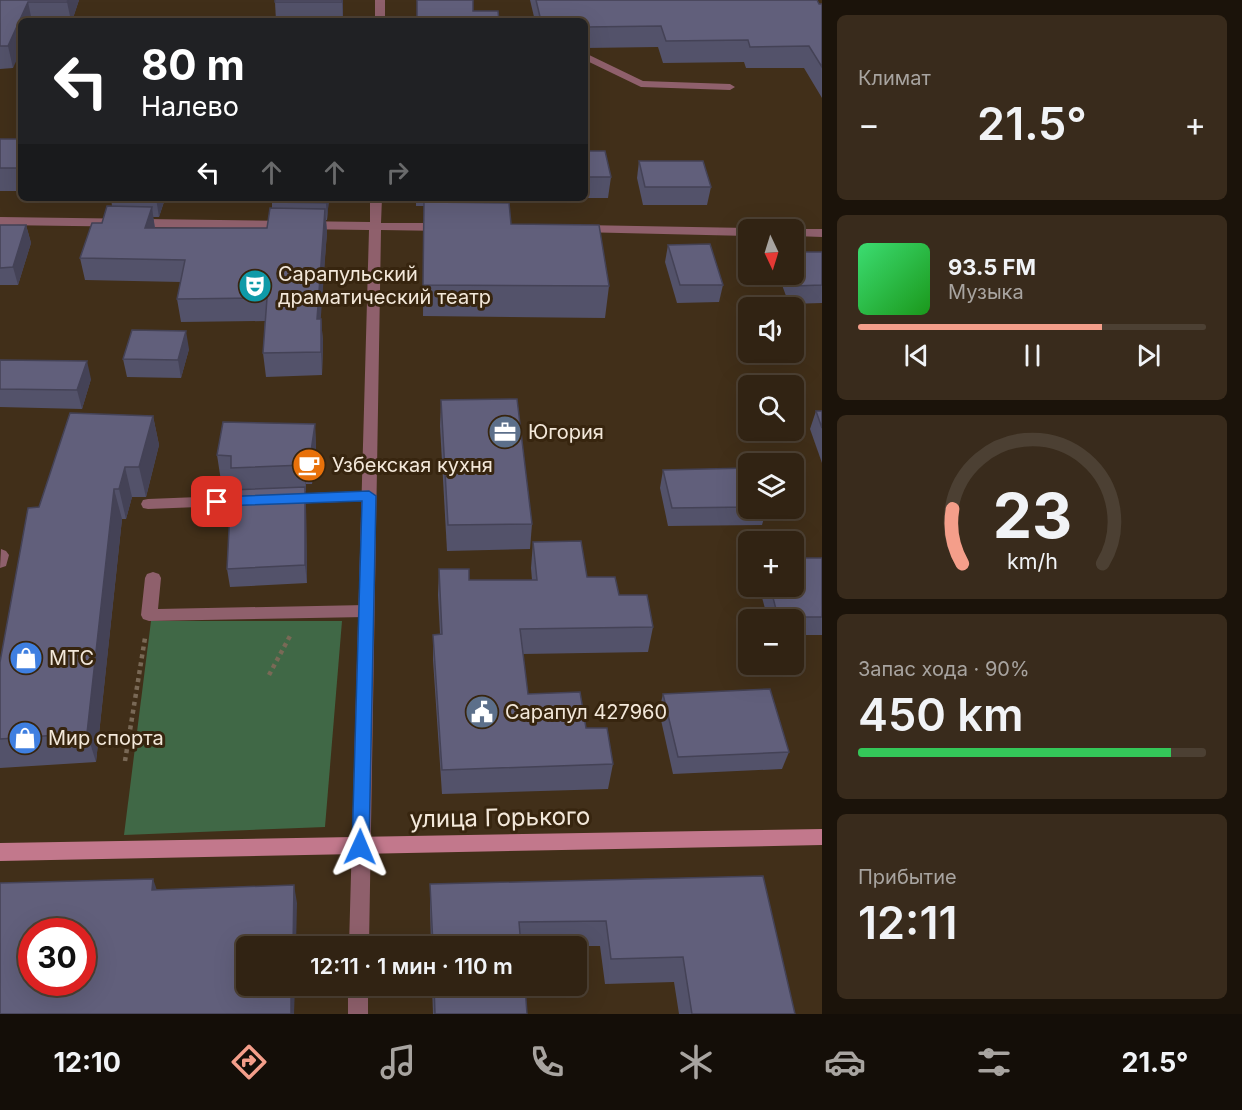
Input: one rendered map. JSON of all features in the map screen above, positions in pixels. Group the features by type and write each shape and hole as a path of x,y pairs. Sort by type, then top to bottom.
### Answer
{"street":[{"path":"380,0 380,18"},
{"path":"588,58 641,84 730,87"},
{"path":"359,936 376,201"},
{"path":"0,221 462,227"},
{"path":"570,229 738,232"},
{"path":"804,233 822,233"},
{"path":"148,504 369,496"},
{"path":"153,578 149,615 366,611"},
{"name":"улица Горького","path":"0,852 822,837"},
{"path":"358,996 358,1014"}],"path":[{"path":"125,761 149,615"}],"green space":[{"path":"151,621 342,621 325,827 124,835"}],"building":[{"path":"0,0 68,0 67,2 28,2 21,18 18,18 18,24 8,46 0,46"},
{"path":"275,0 342,0 342,2 275,2"},
{"path":"417,0 473,0 473,11 498,11 499,18 417,18"},
{"path":"536,0 817,0 819,4 822,4 822,67 809,46 750,47 748,40 666,41 661,26 588,27 588,18 540,18"},
{"path":"0,139 18,139 18,168 0,168"},
{"path":"588,151 605,151 611,177 588,177"},
{"path":"639,161 703,161 711,187 645,187"},
{"path":"272,201 326,201 326,203"},
{"path":"424,202 509,203 511,224 599,225 609,286 423,285"},
{"path":"107,206 152,207 145,228 267,228 270,208 325,209 317,319 321,319 321,352 263,353 267,298 177,299 185,260 80,258 92,223 102,223"},
{"path":"0,225 26,225 13,267 0,268"},
{"path":"710,244 723,285 680,285 668,245"},
{"path":"804,252 822,252 822,285 793,286 804,285"},
{"path":"132,330 186,331 178,360 123,359"},
{"path":"0,360 87,361 77,390 0,389"},
{"path":"517,399 532,524 448,525 441,400"},
{"path":"816,411 822,411 822,428"},
{"path":"70,413 153,416 139,467 125,467 119,489 114,489 87,733 0,739 0,662 28,508 39,507"},
{"path":"223,422 315,424 310,458 304,458 304,465 231,468 231,456 217,455"},
{"path":"738,468 738,507 672,508 663,470"},
{"path":"305,487 305,565 227,569 231,490"},
{"path":"581,541 587,577 615,577 619,595 647,595 653,627 520,629 528,694 580,692 586,728 607,728 613,764 442,770 433,635 442,634 439,569 469,569 469,580 537,580 533,542"},
{"path":"804,558 822,558 822,617 804,617 804,609 776,609 773,597 804,597"},
{"path":"770,689 789,752 678,757 663,694"},
{"path":"763,876 795,1014 692,1014 683,957 611,959 606,921 519,922 520,936 433,936 430,884"},
{"path":"153,879 152,890 294,885 293,936 236,936 236,996 291,996 291,1014 0,1014 0,883"},
{"path":"434,996 526,996 527,1014 435,1014"}],"place":[{"name":"Сарапульский драматический театр","path":"255,286"},
{"name":"Югория","path":"505,432"},
{"name":"Узбекская кухня","path":"309,465"},
{"name":"МТС","path":"26,658"},
{"name":"Сарапул 427960","path":"482,712"},
{"name":"Мир спорта","path":"25,738"}],"route":[{"path":"217,502 369,496 360,847"}]}
